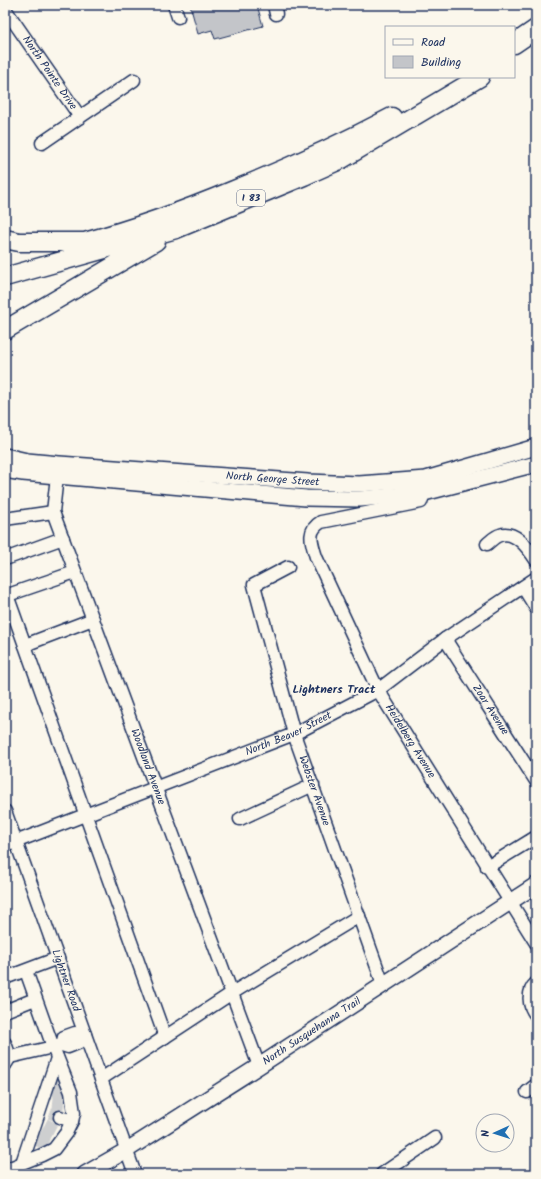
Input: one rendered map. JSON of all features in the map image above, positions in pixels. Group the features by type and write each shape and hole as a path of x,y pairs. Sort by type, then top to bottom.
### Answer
{"highway":[{"path":"521,46 536,24"},
{"path":"521,46 536,29"},
{"name":"I 83","path":"5,264 88,242 181,211 296,164 329,149 388,118 458,78"},
{"name":"I 83","path":"5,277 176,229 342,159 478,78"},
{"path":"5,330 176,229"},
{"path":"5,239 18,242 88,242"}],"main road":[{"name":"North George Street","path":"5,470 57,470 359,484 426,479 536,447"},
{"name":"North George Street","path":"5,456 57,470 306,498 360,499 424,493 536,464"},
{"name":"North Susquehanna Trail","path":"85,1174 127,1150 259,1066 536,885"}],"street":[{"path":"174,5 178,17"},
{"name":"North Pointe Drive","path":"5,9 80,117"},
{"path":"42,143 134,80"},
{"name":"Woodland Avenue","path":"57,470 54,512 259,1066"},
{"name":"Heidelberg Avenue","path":"424,493 421,502 321,522 315,526 311,533 316,557 378,690 536,943"},
{"path":"5,519 54,512"},
{"path":"487,544 499,535 507,533 529,548 536,560"},
{"path":"5,559 63,538"},
{"name":"Webster Avenue","path":"288,567 254,585 294,734 384,984"},
{"path":"75,572 6,595 166,1037"},
{"name":"North Beaver Street","path":"11,844 294,734 378,690 445,639 536,578"},
{"path":"523,587 536,608"},
{"path":"25,645 93,619"},
{"name":"Zoar Avenue","path":"445,639 536,781"},
{"path":"240,819 313,785"},
{"name":"Lightner Road","path":"5,811 11,844 58,958 82,1035 101,1079 136,1174"},
{"path":"487,866 536,837"},
{"path":"101,1079 232,993 359,916"},
{"path":"5,978 58,958"},
{"path":"22,1163 52,1114 57,1050 26,971"},
{"path":"536,982 532,986 529,999 532,1010 536,1015"},
{"path":"5,1011 36,999"},
{"path":"5,1170 22,1163 52,1114 57,1050 64,1037 75,1033 82,1035"},
{"path":"5,1043 8,1061 57,1050"},
{"path":"52,1114 72,1121"},
{"path":"382,1174 435,1138"}],"building":[{"path":"190,5 257,5 263,26 215,39 212,30 198,34"}],"tunnel":[{"path":"51,1085 61,1082"},
{"path":"53,1094 64,1093"},
{"path":"53,1103 64,1104"},
{"path":"50,1113 60,1117"},
{"path":"45,1124 55,1129"},
{"path":"41,1131 51,1136"},
{"path":"37,1140 47,1145"}],"district":[{"name":"Lightners Tract","path":"334,689"}]}
